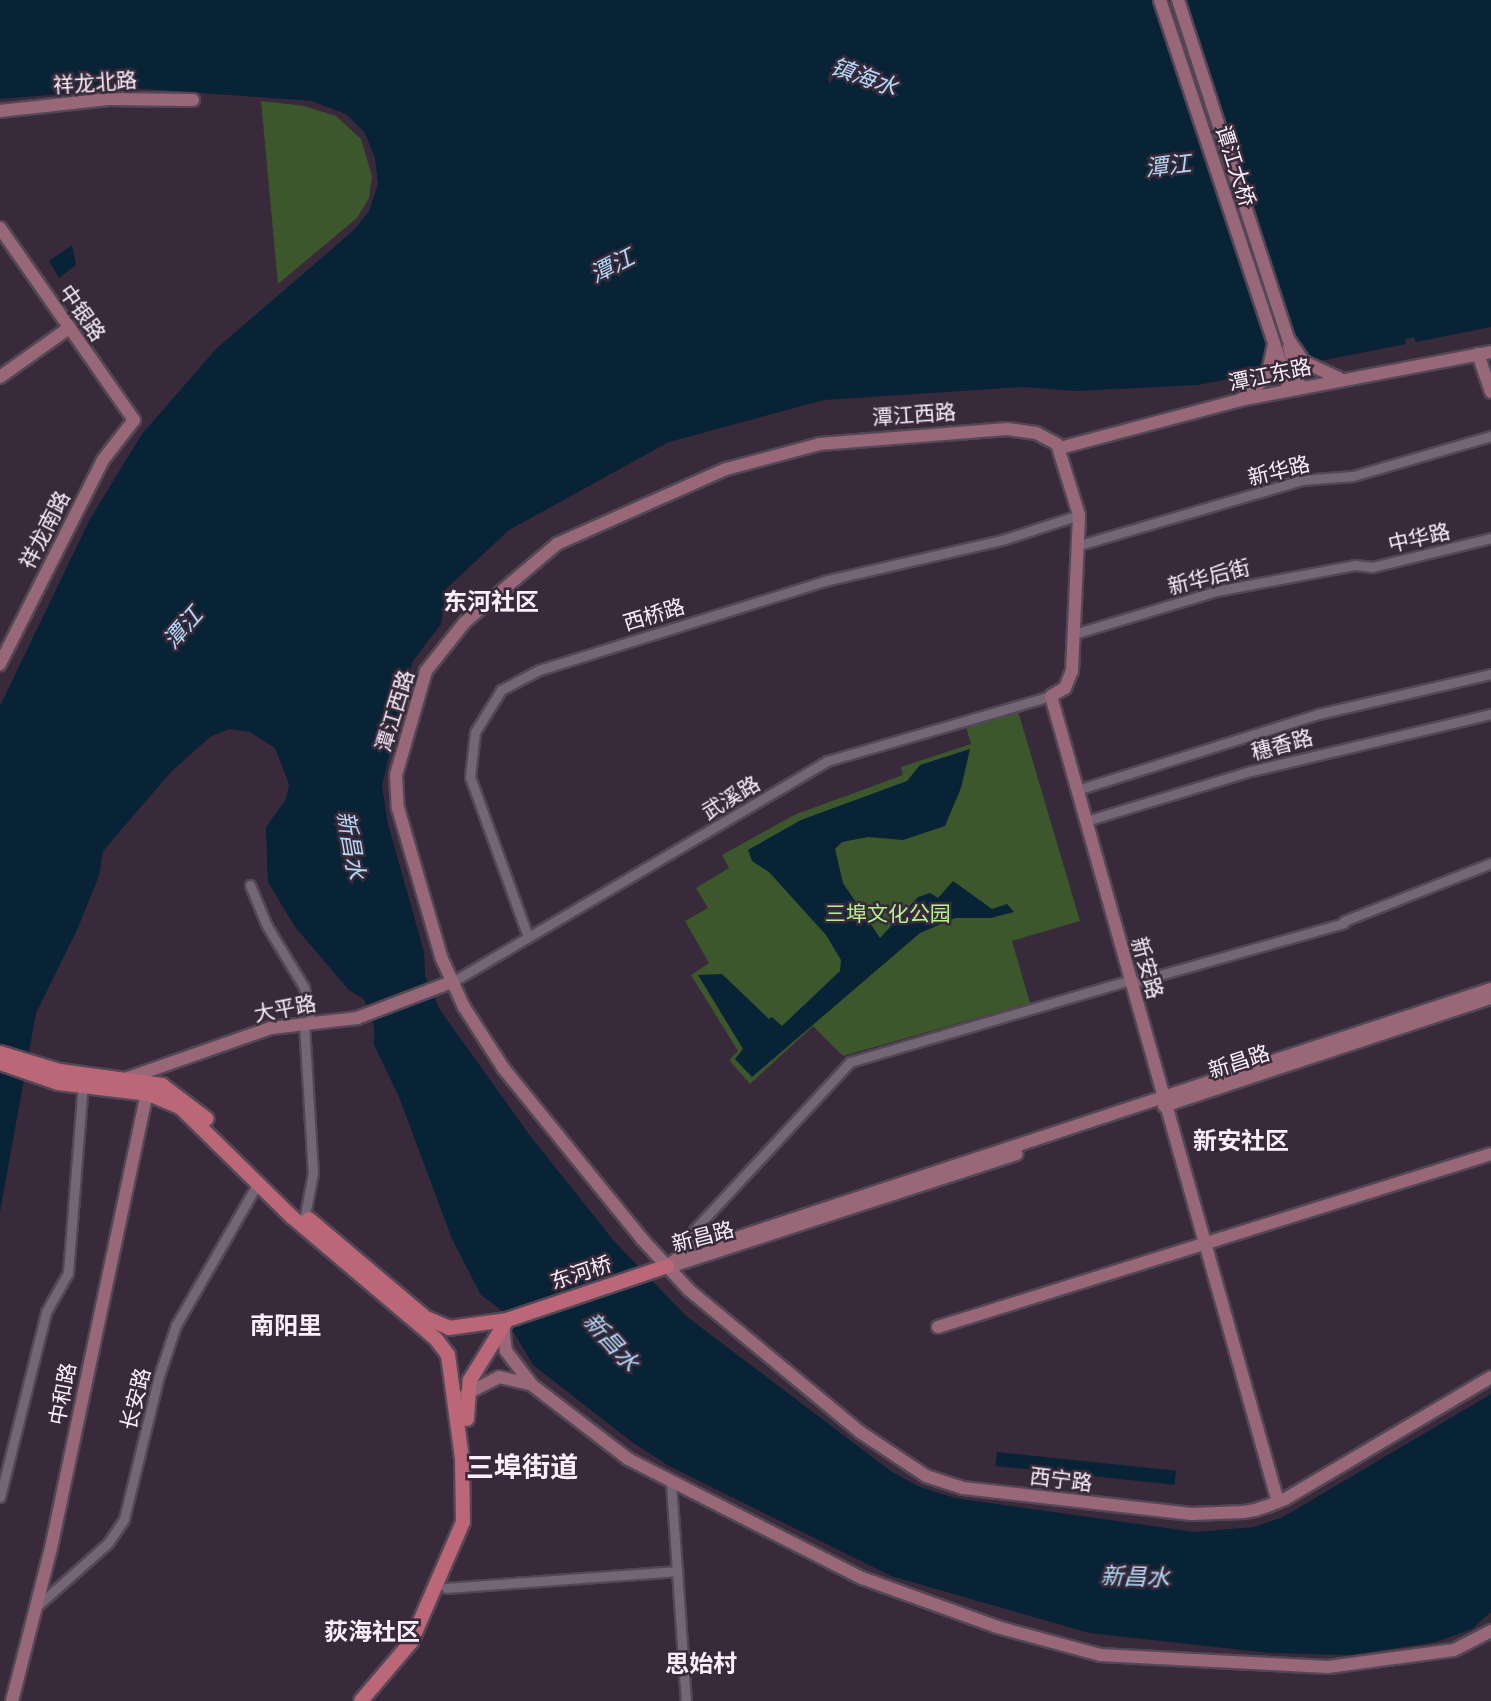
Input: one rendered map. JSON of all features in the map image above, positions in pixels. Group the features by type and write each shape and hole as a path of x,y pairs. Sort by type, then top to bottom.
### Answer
{"main road":[{"path":"0,1053 29,1068"},
{"path":"0,1063 147,1094 180,1107 258,1183 436,1339 447,1355 462,1459 465,1502 460,1532 411,1642 361,1701"},
{"name":"东河桥","path":"83,1080 125,1079 162,1085 187,1100 305,1215 432,1322 463,1329 505,1322 667,1266"},
{"path":"373,1701 419,1647 446,1588 474,1513 466,1394 483,1356 505,1322"},
{"path":"447,1355 469,1364 483,1356"}],"street":[{"name":"谭江大桥","path":"1160,0 1274,344 1295,389"},
{"name":"谭江大桥","path":"1178,0 1288,339 1295,389"},
{"name":"祥龙北路","path":"0,111 108,99 193,100"},
{"name":"中银路","path":"0,228 134,420"},
{"path":"0,377 69,328"},
{"path":"1288,339 1310,367 1345,379"},
{"path":"1240,400 1267,377 1274,344"},
{"path":"1485,353 1491,392"},
{"name":"潭江东路","path":"1060,448 1240,400 1485,353"},
{"name":"祥龙南路","path":"0,664 103,460 134,420"},
{"name":"潭江西路","path":"667,1266 504,1069 452,982 417,877 395,786 419,688 433,660 465,622 565,539 745,462 829,442 995,429 1088,441"},
{"path":"1044,435 1060,448 1079,515 1070,678 1061,692 1051,696"},
{"name":"新华路","path":"1076,546 1301,480 1361,474 1491,436"},
{"name":"西桥路","path":"528,937 470,777 475,732 501,690 539,670 824,581 1002,540 1079,515"},
{"name":"中华路","path":"1355,565 1372,567 1491,538"},
{"name":"新华后街","path":"1074,634 1216,591 1355,565"},
{"path":"1077,790 1328,711 1491,674"},
{"name":"武溪路","path":"452,982 827,761 1051,696"},
{"name":"新安路","path":"1051,696 1278,1502"},
{"name":"穗香路","path":"1086,821 1285,762 1491,714"},
{"path":"681,1256 694,1230 850,1062 1344,922 1491,863"},
{"path":"250,885 267,926 303,987 308,1022 313,1173 305,1215"},
{"name":"大平路","path":"125,1079 257,1032 308,1022 357,1018 452,982"},
{"name":"新昌路","path":"667,1266 704,1259 1491,989"},
{"name":"新昌路","path":"667,1266 681,1256 1491,998"},
{"path":"0,1497 46,1312 68,1273 83,1080"},
{"name":"中和路","path":"12,1701 35,1608 147,1094"},
{"path":"938,1327 1204,1241 1491,1154"},
{"name":"长安路","path":"35,1608 120,1527 176,1325 258,1183"},
{"name":"西宁路","path":"667,1266 689,1290 860,1432 912,1469 938,1481 1192,1514 1243,1513 1278,1502 1491,1377"},
{"path":"505,1322 506,1351 532,1385 628,1459 671,1483 901,1594 1081,1651 1328,1667 1454,1650 1491,1631"},
{"path":"466,1394 499,1377 532,1385"},
{"path":"671,1483 686,1701"},
{"path":"446,1588 677,1571"}],"green space":[{"path":"261,101 304,106 336,116 361,139 372,176 369,198 357,218 278,284"},
{"name":"三埠文化公园","path":"1018,711 1080,921 1012,941 1030,1003 843,1056 813,1026 750,1084 729,1060 738,1051 691,975 709,963 685,921 708,908 696,888 729,868 722,855 794,815 903,775 901,767 971,744 966,727"}],"water":[{"path":"0,0 1491,0 1491,327 1416,342 1414,337 1405,339 1406,344 1198,385 1076,391 1023,387 824,400 669,442 509,530 446,589 441,624 413,661 407,679 382,786 388,824 424,952 425,975 440,1010 531,1137 614,1241 686,1316 892,1472 920,1487 955,1498 1195,1532 1254,1527 1283,1517 1491,1394 1491,1612 1472,1629 1436,1642 1351,1655 1269,1653 1089,1633 891,1576 669,1466 632,1442 533,1365 500,1309 481,1295 452,1239 399,1097 374,1045 374,1027 364,999 349,990 295,927 268,882 266,827 286,799 289,784 275,748 250,732 229,729 210,737 171,772 103,851 99,876 77,930 36,1013 0,1212 0,706 90,519 142,434 216,349 354,230 369,211 378,184 375,159 365,133 346,114 311,101 133,88 0,99"},
{"path":"72,245 76,265 59,278 49,261"},
{"path":"970,749 961,788 945,826 903,840 868,837 842,842 835,849 843,883 880,938 918,897 930,893 938,898 953,881 992,909 1007,904 1014,912 991,918 955,918 920,933 752,1077 735,1059 743,1049 698,975 722,974 769,1019 772,1017 782,1026 840,971 841,960 826,935 769,872 752,861 748,850 801,820 907,781 920,765"},
{"path":"997,1452 1176,1471 1175,1485 996,1466"}],"district":[{"name":"东河社区","path":"491,602"},
{"name":"新安社区","path":"1241,1141"},
{"name":"南阳里","path":"286,1326"},
{"name":"三埠街道","path":"522,1468"},
{"name":"荻海社区","path":"372,1632"},
{"name":"思始村","path":"701,1664"}],"water label":[{"name":"镇海水","path":"864,77"},
{"name":"潭江","path":"1168,166"},
{"name":"潭江","path":"612,266"},
{"name":"潭江","path":"183,628"},
{"name":"新昌水","path":"351,845"},
{"name":"新昌水","path":"611,1342"},
{"name":"新昌水","path":"1135,1577"}]}
